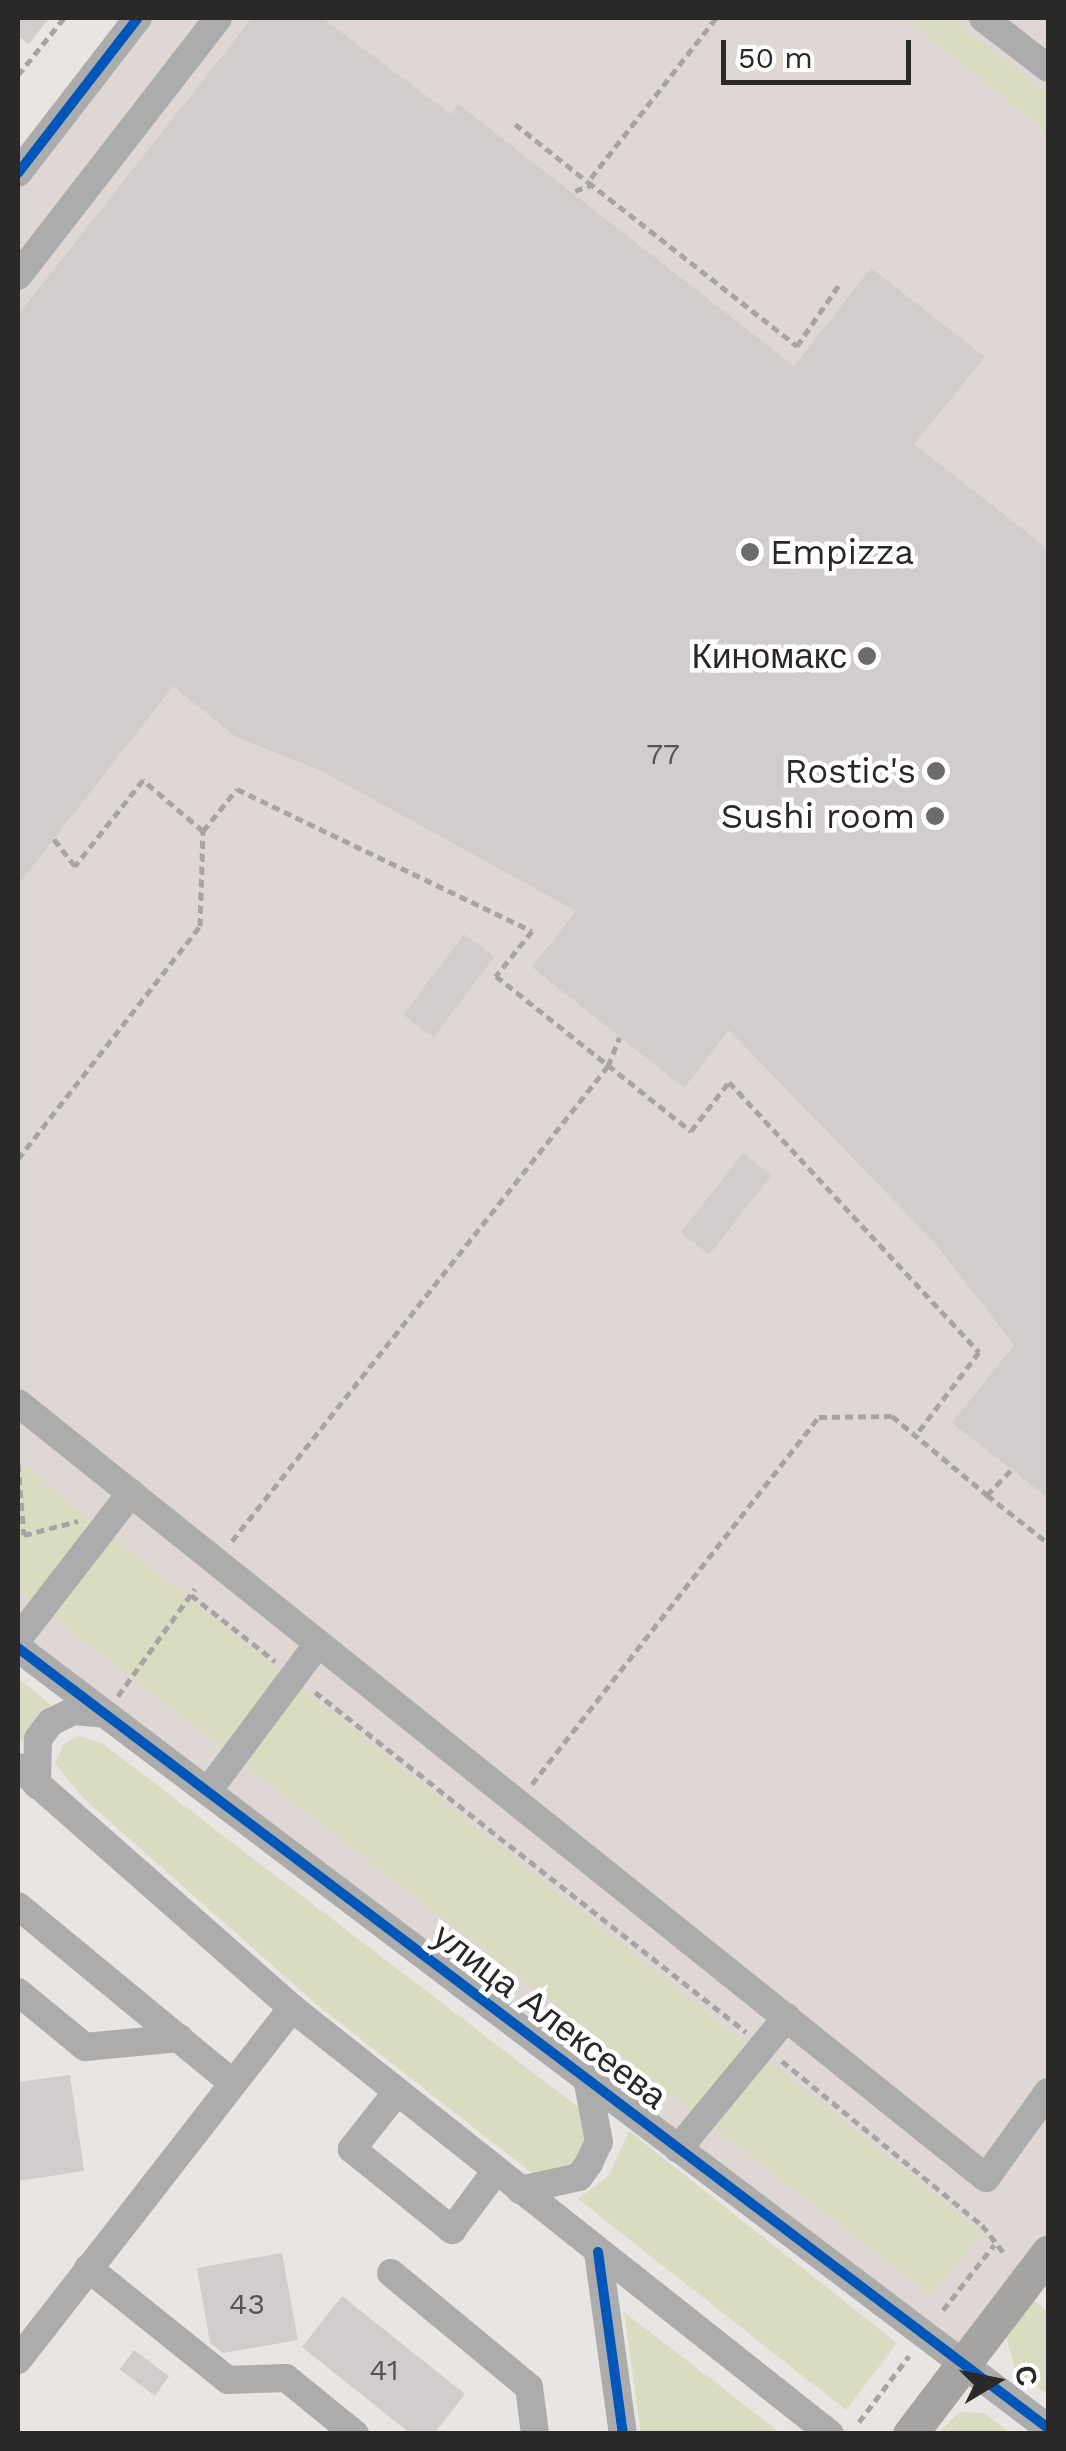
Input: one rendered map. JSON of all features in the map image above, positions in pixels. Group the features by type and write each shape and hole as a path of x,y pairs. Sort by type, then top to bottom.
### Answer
{"main road":[{"path":"910,2434 1048,2253"}],"street":[{"path":"18,173 138,18"},
{"path":"18,276 218,18"},
{"path":"983,18 1048,68"},
{"path":"18,1403 316,1646 519,1801 986,2178 1048,2092"},
{"path":"18,1639 131,1493"},
{"path":"208,1791 316,1646"},
{"name":"улица Алексеева","path":"18,1648 1048,2428"},
{"path":"101,1714 74,1712 50,1722 38,1739 27,1776 292,2008 830,2434"},
{"path":"18,1906 232,2083"},
{"path":"18,1992 85,2047 180,2038"},
{"path":"18,2360 292,2008"},
{"path":"678,2149 787,2016"},
{"path":"520,2190 569,2181 588,2163 599,2142 587,2078"},
{"path":"397,2092 352,2149 452,2230 496,2172"},
{"path":"598,2252 623,2434"},
{"path":"88,2268 228,2380 286,2378 355,2434"},
{"path":"390,2274 528,2387 535,2434"}],"path":[{"path":"18,75 64,18"},
{"path":"575,191 590,183 716,18"},
{"path":"514,124 797,346 841,282"},
{"path":"53,838 75,866 143,780 203,831"},
{"path":"18,1159 200,926 203,831 237,789 532,930 496,976 691,1132 729,1082 979,1352 916,1435"},
{"path":"222,1553 608,1066 620,1037"},
{"path":"519,1801 820,1417 892,1416 1048,1543"},
{"path":"18,1464 24,1535 88,1519"},
{"path":"987,1495 1011,1470"},
{"path":"101,1714 193,1592 765,2047 982,2225 994,2245 1005,2254"},
{"path":"943,2310 994,2245"},
{"path":"860,2422 910,2353"}],"shaded area":[{"path":"138,18 1048,18 1048,2253 964,2365 18,1648 18,173"}],"green space":[{"path":"905,18 951,18 1048,95 1048,133"},
{"path":"18,1461 982,2232 932,2296 18,1590"},
{"path":"18,1678 55,1708 26,1744 18,1737"},
{"path":"78,1736 102,1743 578,2107 591,2136 583,2157 560,2173 533,2174 315,2003 82,1797 55,1763 64,1744"},
{"path":"629,2131 897,2343 846,2410 578,2199 609,2175"},
{"path":"1034,2301 1048,2312 1048,2395 1016,2372 1006,2337"},
{"path":"624,2312 781,2433 641,2433"},
{"path":"960,2412 984,2413 1010,2433 938,2433"}],"building":[{"path":"18,18 49,18 29,44 18,36"},
{"path":"252,18 322,18 451,114 458,104 794,366 871,268 985,357 914,444 1048,549 1048,1498 952,1423 1014,1345 934,1242 729,1030 684,1088 532,967 576,911 320,770 236,737 173,686 18,885 18,315"},
{"path":"464,934 494,957 434,1038 403,1015"},
{"path":"743,1153 771,1175 709,1255 681,1233"},
{"path":"70,2075 84,2171 18,2181 18,2082"},
{"path":"282,2253 298,2340 223,2353 210,2343 197,2268"},
{"path":"342,2296 465,2394 434,2434 411,2434 302,2347"},
{"path":"134,2350 169,2376 155,2396 120,2369"}],"cycle path":[{"path":"18,173 138,18"},
{"path":"18,1648 1048,2428"},
{"path":"598,2252 623,2434"}],"place":[{"name":"Empizza","path":"750,552"},
{"name":"Киномакс","path":"867,656"},
{"name":"Rostic's","path":"936,771"},
{"name":"Sushi room","path":"935,816"}]}
